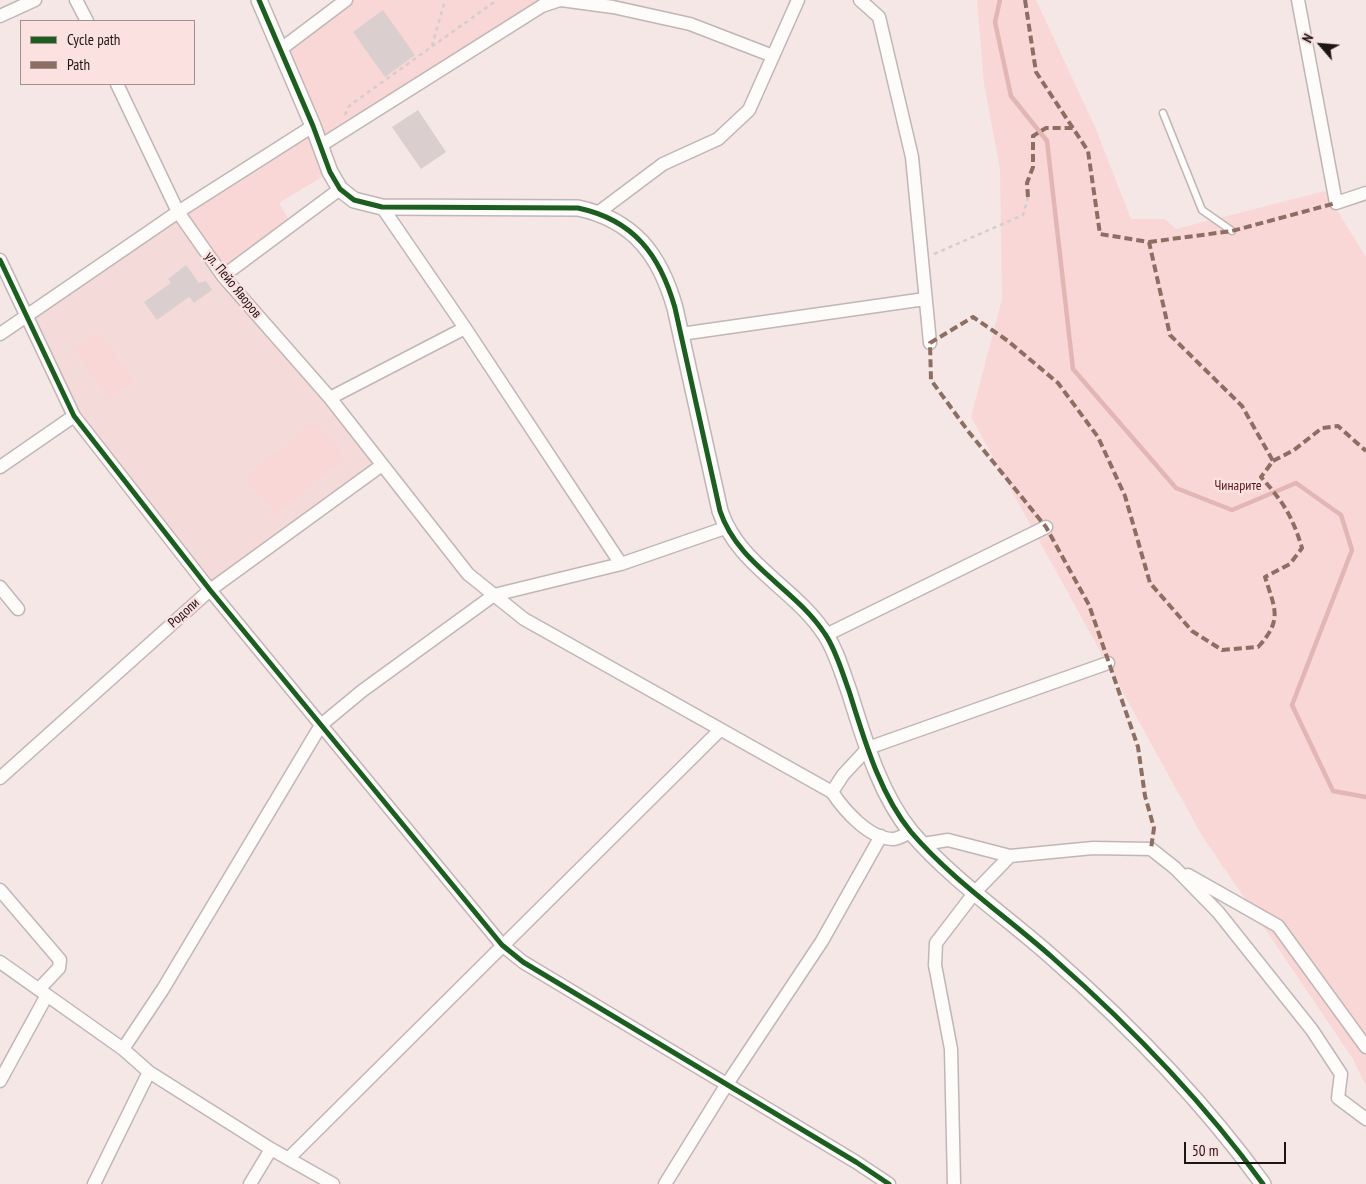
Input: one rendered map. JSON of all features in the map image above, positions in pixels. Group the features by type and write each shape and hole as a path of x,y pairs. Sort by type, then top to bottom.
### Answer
{"street":[{"path":"0,16 35,0"},
{"path":"76,0 86,20"},
{"path":"259,0 313,126 330,172 340,189 354,200 382,208 578,208 599,212 622,225 638,238 655,257 668,281 725,528 746,556 802,607 826,635 843,676 868,748 897,812 911,832 975,892 1052,956 1121,1020 1237,1148 1263,1184"},
{"path":"281,49 346,0"},
{"path":"320,146 542,6 561,0 613,7 690,24 774,56"},
{"path":"599,212 662,164 718,139 749,110 798,0"},
{"path":"860,0 879,17 912,156 930,343"},
{"path":"1298,0 1336,203 1366,193"},
{"name":"ул. Пейо Яворов","path":"116,85 178,212 223,276 330,398 468,574 524,619 832,792"},
{"path":"0,334 178,212 313,126"},
{"path":"223,276 340,189"},
{"path":"382,208 621,564"},
{"path":"0,260 74,416 210,590 502,945 523,962 856,1162 889,1184"},
{"path":"681,334 925,299"},
{"path":"330,398 464,328"},
{"path":"0,467 74,416"},
{"name":"Родопи","path":"0,778 210,590 382,465"},
{"path":"826,635 1046,527"},
{"path":"123,1049 163,989 321,725 362,691 494,595 621,564 725,528"},
{"path":"0,587 18,609"},
{"path":"911,832 894,839 881,836 851,818 832,792 843,775 868,748 1108,663"},
{"path":"289,1158 720,730"},
{"path":"665,1184 727,1084 822,941 881,836"},
{"path":"924,844 948,840 1010,856 1093,848 1150,849 1174,868 1218,912 1307,1023 1341,1074 1338,1098 1366,1120"},
{"path":"954,1184 951,1049 935,965 936,943 975,892 1010,856"},
{"path":"1174,868 1278,926 1366,1047"},
{"path":"0,890 60,960 59,968 43,992 0,1081"},
{"path":"0,962 123,1049 149,1072 271,1149 333,1184"},
{"path":"94,1184 149,1072"},
{"path":"250,1184 271,1149"}],"lane":[{"path":"1163,113 1202,210 1232,231"}],"path":[{"path":"432,46 445,0"},
{"path":"337,135 349,106 497,0"},
{"path":"922,260 1022,215 1028,197"}],"shaded area":[{"path":"178,212 382,465 210,590 74,416 27,315"}],"green space":[{"path":"346,0 560,0 320,146 330,172 279,203 292,225 223,276 178,212 313,126 281,49"},
{"name":"Чинарите","path":"977,0 1036,0 1095,127 1131,219 1165,219 1176,229 1325,191 1366,257 1366,1086 1353,1059 1201,834 971,417 1002,299 1000,169 984,84"},
{"path":"99,331 134,382 109,399 74,349"},
{"path":"315,421 345,458 275,514 245,477"}],"building":[{"path":"383,10 415,55 385,77 353,32"},
{"path":"418,110 446,152 421,169 392,127"},
{"path":"186,265 199,283 206,281 212,290 194,303 189,297 157,320 144,302 171,283 168,279"}],"waterway":[{"path":"1000,0 995,22 1011,96 1047,141 1073,369 1176,488 1232,510 1296,483 1341,515 1352,550 1292,705 1333,791 1366,797"}],"marked path":[{"path":"1025,0 1036,72 1088,151 1100,234 1149,242 1170,335 1242,406 1273,461 1261,477 1286,510 1302,548 1290,564 1265,577 1275,614 1274,621 1266,638 1258,647 1222,650 1192,631 1150,583 1125,496 1098,437 1058,383 1008,341 973,317 930,343 931,380 968,431 1046,527 1089,605 1138,747 1145,796 1154,828 1151,849"},
{"path":"1028,197 1027,183 1033,167 1033,136 1046,128 1073,128"},
{"path":"1149,242 1232,231 1336,203"},
{"path":"1273,461 1294,450 1322,428 1338,426 1366,451"}],"cycle path":[{"path":"259,0 313,126 330,172 340,189 354,200 382,207 578,208 615,221 642,243 661,272 675,308 720,511 728,530 753,562 813,618 829,640 836,654 881,783 900,817 911,832 944,866 1053,958 1110,1010 1164,1065 1216,1123 1263,1184"},
{"path":"0,260 74,416 210,590 502,945 523,962 856,1162 889,1184"}]}
